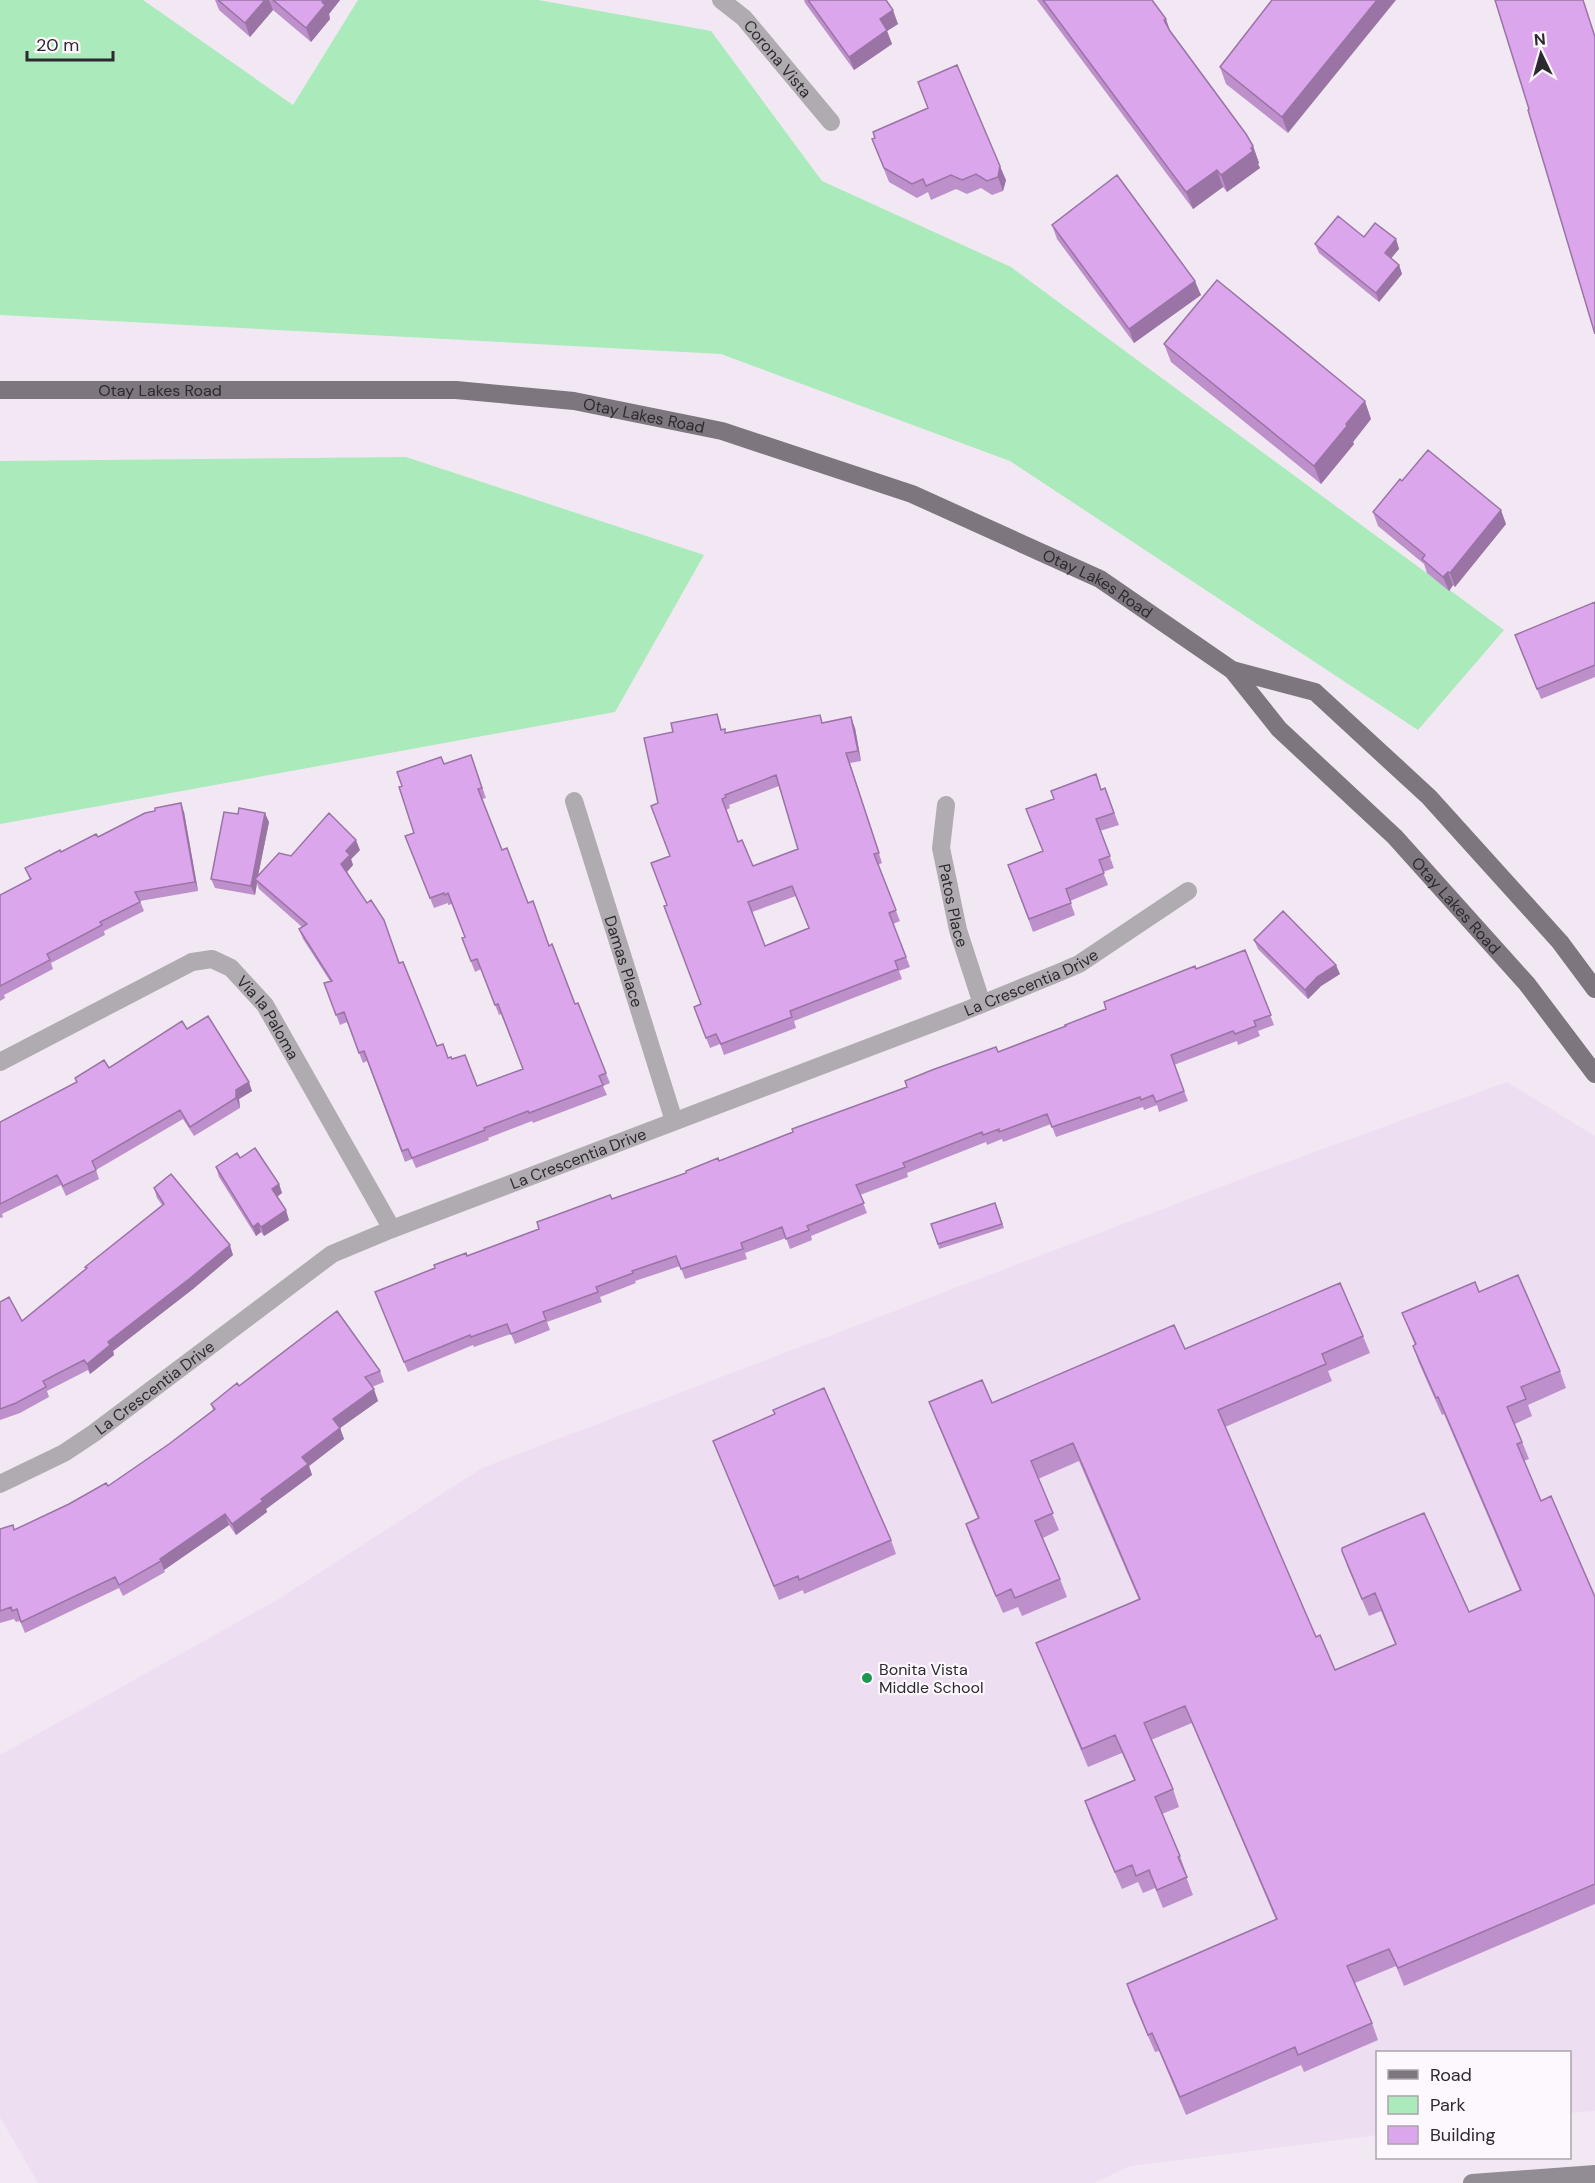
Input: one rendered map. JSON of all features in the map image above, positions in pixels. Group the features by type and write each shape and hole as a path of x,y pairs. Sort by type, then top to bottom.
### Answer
{"main road":[{"name":"Otay Lakes Road","path":"0,390 456,390 574,402 722,431 912,494 1100,579 1232,670 1279,729 1403,846 1527,984 1595,1074"},
{"name":"Otay Lakes Road","path":"1232,670 1315,692 1429,797 1560,942 1595,989"}],"street":[{"name":"Corona Vista","path":"721,0 744,18 831,122"},
{"name":"Damas Place","path":"574,801 674,1121"},
{"name":"Patos Place","path":"946,805 941,848 958,930 982,1004"},
{"name":"La Crescentia Drive","path":"0,1484 64,1453 94,1433 332,1254 982,1004 1079,964 1188,891"},
{"name":"Via la Paloma","path":"0,1062 192,962 212,959 231,968 265,1005 392,1229"},
{"path":"1472,2183 1595,2174"}],"shaded area":[{"name":"Bonita Vista Middle School","path":"1507,1082 1595,1136 1595,2111 1571,2113 1571,2051 1376,2051 1376,2135 1130,2166 1094,2183 38,2183 0,2117 0,1755 277,1600 482,1468 1265,1170"}],"green space":[{"path":"0,0 143,0 293,105 358,0 538,0 711,31 822,181 1011,267 1504,630 1418,730 1010,461 721,354 0,315"},
{"path":"406,457 704,555 615,712 0,824 0,461"}],"building":[{"path":"218,0 265,0 245,23"},
{"path":"273,0 324,0 322,2 325,5 306,28"},
{"path":"808,0 886,0 893,10 880,19 887,30 849,57"},
{"path":"1043,0 1152,0 1166,19 1164,20 1170,31 1246,134 1253,146 1251,148 1253,151 1221,175 1217,170 1186,192"},
{"path":"1272,0 1377,0 1282,117 1220,67"},
{"path":"1495,0 1583,0 1595,37 1595,334 1529,109"},
{"path":"957,65 1000,166 998,177 987,181 976,174 962,180 951,175 926,186 923,179 912,184 884,168 872,139 875,138 873,132 928,108 918,82"},
{"path":"1117,175 1195,281 1129,329 1052,225"},
{"path":"1338,216 1364,237 1375,223 1396,239 1385,253 1399,265 1376,293 1315,244"},
{"path":"1217,280 1365,401 1314,466 1164,344"},
{"path":"1428,450 1501,510 1450,573 1448,572 1443,577 1422,559 1425,555 1373,512"},
{"path":"1595,602 1595,665 1537,689 1515,635"},
{"path":"717,714 721,730 725,729 725,733 820,715 822,723 851,717 858,751 846,753 879,853 874,854 896,910 889,913 906,957 895,961 898,969 790,1011 792,1017 721,1044 716,1034 706,1038 694,1007 701,1004 664,906 667,905 651,863 670,856 651,806 658,803 644,738 673,732 671,723","holes":["776,775 798,849 753,866 742,840 738,842 722,799 726,797 725,795","792,886 809,928 765,946 748,902"]},
{"path":"471,755 482,788 478,789 502,850 507,848 528,903 533,901 549,946 552,944 575,1004 578,1003 606,1073 599,1076 603,1085 529,1113 528,1111 412,1158 408,1149 402,1151 364,1051 359,1053 344,1012 336,1015 324,983 332,981 299,929 307,924 255,879 279,853 291,856 329,813 356,840 346,851 350,855 341,864 367,903 371,900 384,920 399,963 403,962 437,1046 443,1044 448,1058 465,1055 477,1086 523,1069 498,1004 495,1005 477,959 471,961 462,938 465,937 448,893 430,898 405,836 414,833 399,787 402,786 397,772 441,757 444,764"},
{"path":"1096,774 1101,790 1105,788 1114,813 1096,819 1110,856 1099,860 1104,873 1066,889 1071,903 1029,919 1008,865 1043,851 1026,809 1054,799 1051,791"},
{"path":"181,803 195,882 135,892 140,902 100,922 102,925 47,954 50,960 0,986 0,895 31,879 25,868 96,834 98,837 145,813 155,811 155,808"},
{"path":"239,808 265,813 251,886 211,879 224,812 238,814"},
{"path":"1283,911 1336,965 1317,977 1305,990 1254,940"},
{"path":"1245,950 1271,1015 1254,1021 1256,1026 1235,1034 1233,1031 1171,1055 1184,1091 1156,1102 1153,1095 1141,1100 1140,1097 1052,1127 1047,1114 999,1132 999,1129 983,1135 982,1132 903,1163 905,1167 856,1185 864,1203 807,1226 809,1230 786,1239 782,1227 741,1243 743,1249 681,1269 676,1256 632,1271 633,1273 596,1287 598,1292 543,1312 546,1320 511,1334 507,1324 471,1337 470,1335 404,1362 375,1292 435,1268 434,1265 466,1253 467,1256 539,1229 537,1222 610,1195 612,1199 686,1173 686,1171 718,1158 719,1161 793,1132 792,1129 907,1087 905,1081 932,1070 996,1047 998,1052 1066,1026 1106,1009 1104,1002 1195,966 1196,969"},
{"path":"208,1016 249,1082 236,1090 236,1098 190,1127 180,1110 92,1161 96,1170 63,1186 57,1175 0,1204 0,1122 77,1082 75,1078 104,1060 109,1068 182,1021 187,1029"},
{"path":"255,1148 279,1184 272,1189 286,1210 261,1227 258,1223 253,1227 216,1167 237,1153 240,1158"},
{"path":"171,1174 230,1245 108,1342 110,1345 87,1364 84,1360 43,1381 46,1387 0,1409 0,1302 9,1297 22,1321 164,1204 154,1188"},
{"path":"995,1203 1002,1224 938,1244 931,1224"},
{"path":"1518,1275 1560,1371 1521,1387 1526,1399 1507,1407 1522,1442 1517,1444 1541,1501 1551,1496 1595,1597 1595,1884 1398,1968 1389,1949 1347,1966 1372,2023 1298,2055 1295,2047 1180,2097 1152,2033 1148,2035 1127,1984 1277,1919 1185,1706 1144,1723 1173,1789 1155,1797 1187,1877 1157,1890 1149,1870 1136,1876 1132,1865 1115,1872 1085,1801 1135,1780 1115,1735 1082,1749 1036,1643 1140,1599 1073,1443 1031,1461 1053,1513 1035,1521 1060,1579 1015,1598 1011,1589 996,1596 966,1524 979,1518 929,1402 982,1380 992,1403 1174,1325 1185,1349 1340,1283 1363,1336 1322,1354 1326,1364 1218,1410 1316,1637 1320,1635 1335,1670 1396,1644 1375,1593 1362,1599 1342,1551 1342,1548 1381,1531 1424,1513 1469,1612 1521,1590 1438,1397 1436,1398 1413,1346 1416,1344 1402,1313 1475,1282 1479,1292"},
{"path":"337,1311 380,1371 365,1377 374,1389 333,1419 340,1428 302,1457 308,1464 232,1524 225,1514 160,1559 161,1561 119,1585 115,1577 21,1622 17,1609 12,1611 11,1607 0,1611 0,1529 13,1525 14,1530 69,1504 106,1483 108,1486 215,1409 211,1404 237,1383 239,1386"},
{"path":"824,1388 891,1540 799,1580 798,1576 774,1586 713,1441 775,1414 773,1410"}],"place":[{"name":"Bonita Vista Middle School","path":"867,1678"}]}
